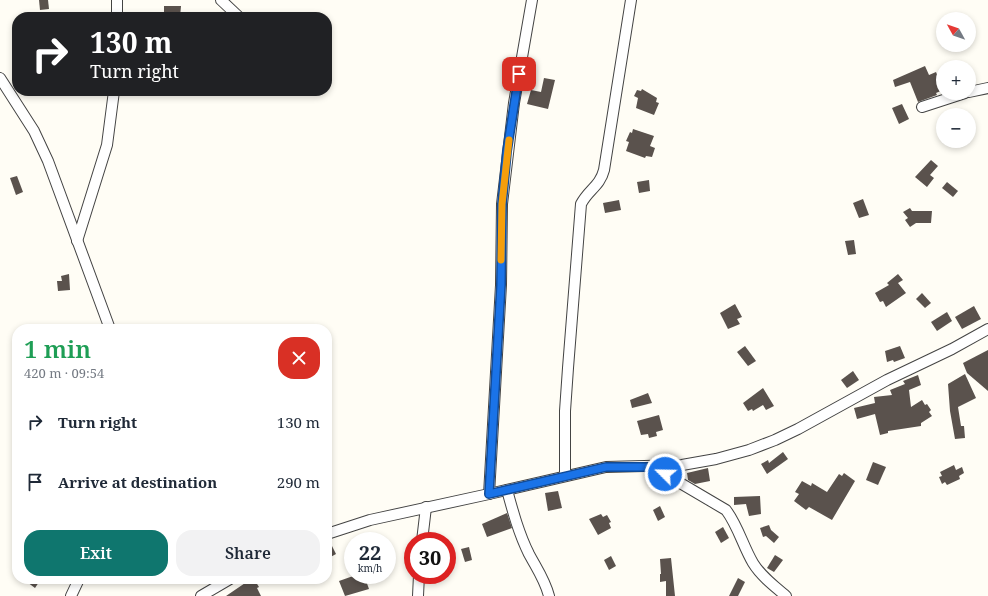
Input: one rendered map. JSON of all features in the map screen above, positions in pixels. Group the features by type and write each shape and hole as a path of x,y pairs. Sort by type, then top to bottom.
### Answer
{"street":[{"path":"117,0 118,12"},
{"path":"222,0 234,12"},
{"path":"489,494 501,285 502,204 514,103 532,0"},
{"path":"565,476 565,411 581,204 585,196 601,180 604,170 631,0"},
{"path":"0,78 34,131 48,161 108,324"},
{"path":"976,91 988,88"},
{"path":"77,240 107,145 113,96"},
{"path":"922,107 944,100"},
{"path":"332,532 370,520 606,467 653,467 682,465 716,459 769,443 798,429 887,380 952,349 988,329"},
{"path":"653,467 726,510 733,520 753,563 769,582 786,596"},
{"path":"507,490 514,516 524,542 544,579 549,596"},
{"path":"423,532 426,507"},
{"path":"71,596 77,584"},
{"path":"201,596 221,584"},
{"path":"418,596 419,584"}],"building":[{"path":"39,0 48,0 49,9 40,10"},
{"path":"164,6 181,6 180,12 164,12"},
{"path":"925,66 929,75 936,72 936,95 918,102 910,82 895,87 893,80"},
{"path":"544,78 555,80 548,109 527,104 531,90 541,92"},
{"path":"642,89 657,98 656,102 659,103 654,115 636,108 638,98 634,96 637,90 641,91"},
{"path":"902,104 909,119 899,124 892,108"},
{"path":"633,129 654,136 650,146 655,148 652,157 646,156 645,158 626,151 629,142 626,141"},
{"path":"931,160 938,166 930,175 934,178 927,187 915,177"},
{"path":"17,176 23,192 16,195 10,178"},
{"path":"649,180 650,191 639,193 637,182"},
{"path":"947,182 958,191 953,197 942,188"},
{"path":"863,199 869,215 859,218 853,203"},
{"path":"619,200 621,210 605,213 603,203"},
{"path":"910,208 912,211 932,211 931,223 916,223 910,227 905,220 908,218 903,212"},
{"path":"854,240 856,254 848,255 845,241"},
{"path":"69,274 70,290 58,291 57,281 62,281 61,276"},
{"path":"898,274 903,280 898,283 906,293 886,307 883,301 880,302 875,293 889,285 887,283"},
{"path":"922,293 931,303 925,308 916,299"},
{"path":"735,304 742,317 737,319 740,324 728,329 720,313"},
{"path":"974,306 981,319 962,329 955,317"},
{"path":"947,312 952,321 937,331 931,322"},
{"path":"745,346 756,361 748,366 737,352"},
{"path":"900,346 905,358 894,362 893,360 887,362 885,351"},
{"path":"988,350 988,391 967,373 963,363"},
{"path":"853,371 859,380 847,388 841,380"},
{"path":"965,374 976,398 958,407 961,426 964,426 965,438 955,439 950,411 948,384"},
{"path":"918,375 921,385 909,390 911,407 922,400 931,410 929,412 932,416 921,423 921,426 888,431 888,433 880,435 875,414 857,419 854,408 875,403 874,397 892,395 890,390 905,384 903,381"},
{"path":"763,388 774,406 766,410 763,405 753,411 752,409 748,411 743,403"},
{"path":"648,393 652,403 632,408 630,400"},
{"path":"659,415 663,430 656,432 657,436 649,438 648,434 641,435 637,421"},
{"path":"783,452 788,459 767,474 761,464 768,460 769,463"},
{"path":"873,462 886,467 878,485 866,480"},
{"path":"954,465 956,470 962,467 964,473 959,476 960,479 947,485 945,482 942,484 939,477 942,476 940,472"},
{"path":"708,468 710,481 695,484 688,480 687,473"},
{"path":"844,473 855,481 832,520 809,507 806,510 794,501 799,494 795,492 802,481 811,486 812,483 827,492 839,474 842,476"},
{"path":"558,491 562,508 548,511 545,493"},
{"path":"760,496 761,514 749,516 746,504 734,505 734,497"},
{"path":"660,506 665,517 658,521 653,510"},
{"path":"507,513 512,528 487,537 482,524"},
{"path":"601,514 603,517 607,515 611,522 609,523 611,528 598,535 589,519"},
{"path":"769,525 771,530 779,537 774,543 766,536 763,537 760,528"},
{"path":"723,527 729,538 721,543 715,532"},
{"path":"332,546 336,554 332,556"},
{"path":"469,547 472,560 465,562 461,549"},
{"path":"775,555 783,560 774,572 767,568"},
{"path":"611,556 616,566 609,570 604,560"},
{"path":"671,558 675,596 666,596 666,581 660,582 660,559"},
{"path":"738,578 745,582 738,596 729,596"},
{"path":"344,579 344,584 367,584 369,589 345,596 339,581"},
{"path":"30,584 38,584 35,588"},
{"path":"244,584 257,584 259,587 257,588 261,596 226,596"}],"slow traffic":[{"path":"501,260 502,204 509,140"}],"route":[{"path":"519,74 507,151 502,204 501,285 489,494 606,467 653,467 665,474"}]}
